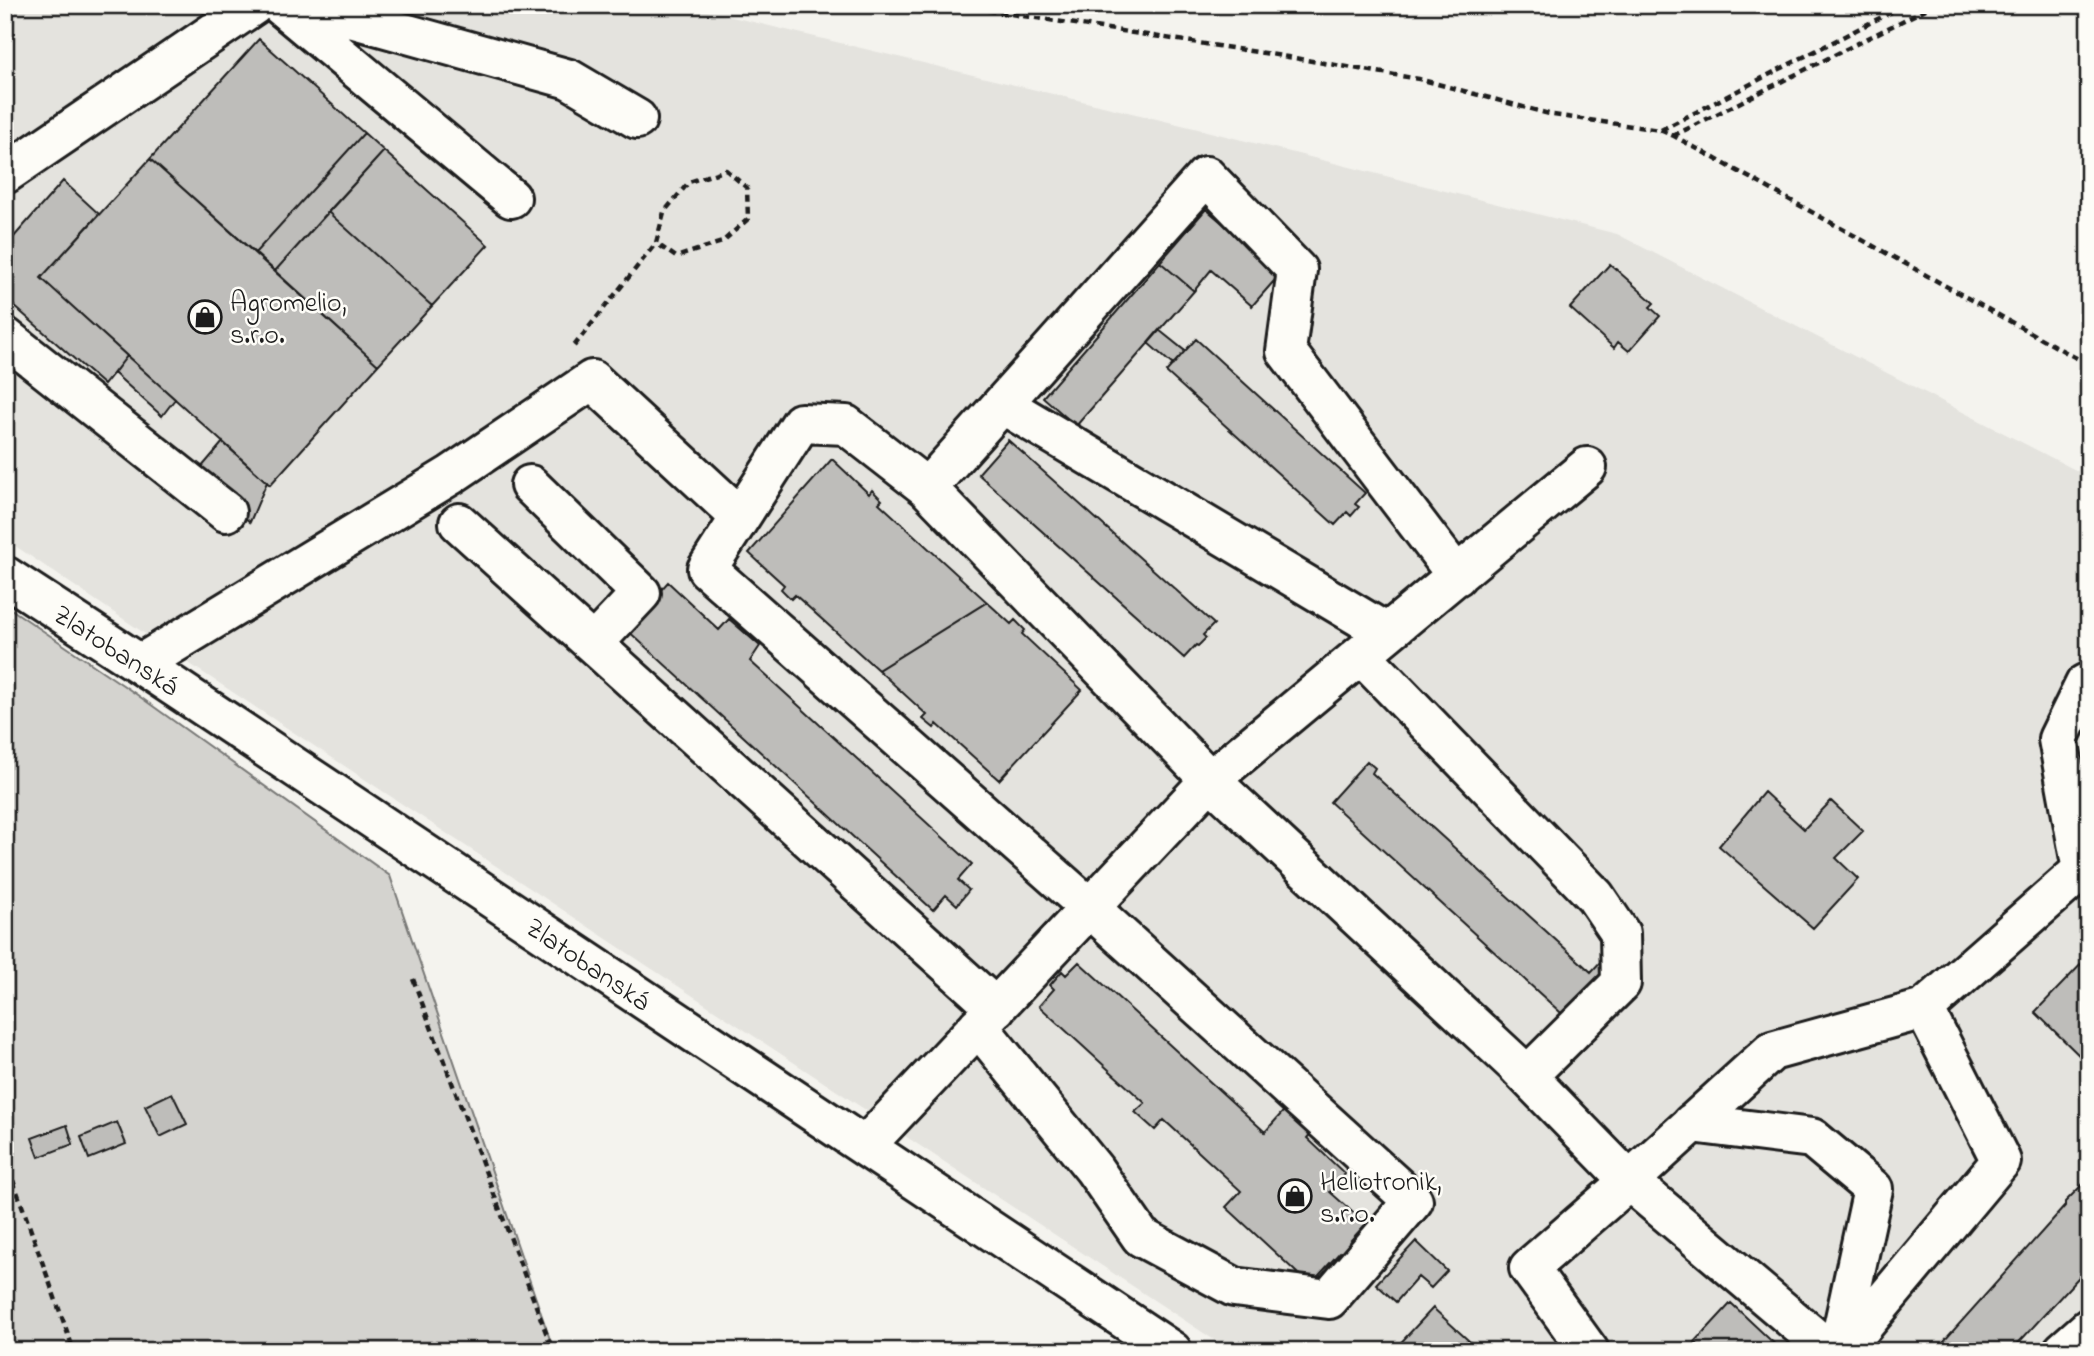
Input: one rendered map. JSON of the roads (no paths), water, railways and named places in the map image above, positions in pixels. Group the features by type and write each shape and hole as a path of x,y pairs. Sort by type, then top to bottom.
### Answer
{"street":[{"path":"5,174 254,5"},
{"path":"280,5 511,198"},
{"path":"304,5 569,79 637,119"},
{"path":"927,488 1206,176 1297,270 1286,351 1457,576"},
{"path":"5,337 226,512"},
{"path":"140,664 452,475 592,380 740,517"},
{"path":"1002,404 1374,644 1595,896 1620,933 1621,983 1527,1076"},
{"path":"459,523 593,644 987,1017 1141,1237 1234,1287 1329,1299 1413,1201 1090,908 707,569 801,423 846,425 927,488 1210,780 1527,1076 1629,1181 1830,1351"},
{"path":"865,1146 1210,780 1587,467"},
{"path":"530,485 641,593 593,644"},
{"name":"Zlatobanská","path":"5,576 1172,1351"},
{"path":"1589,1351 1529,1268 1772,1051 1924,1009 2085,873 2058,739 2085,684 2089,682"},
{"path":"1840,1351 2001,1161 1924,1009"},
{"path":"1692,1124 1812,1138 1873,1189 1840,1351"},
{"path":"2063,1351 2089,1328"}],"place":[{"name":"Agromelio, s.r.o.","path":"205,317"},
{"name":"Heliotronik, s.r.o.","path":"1295,1196"}]}
